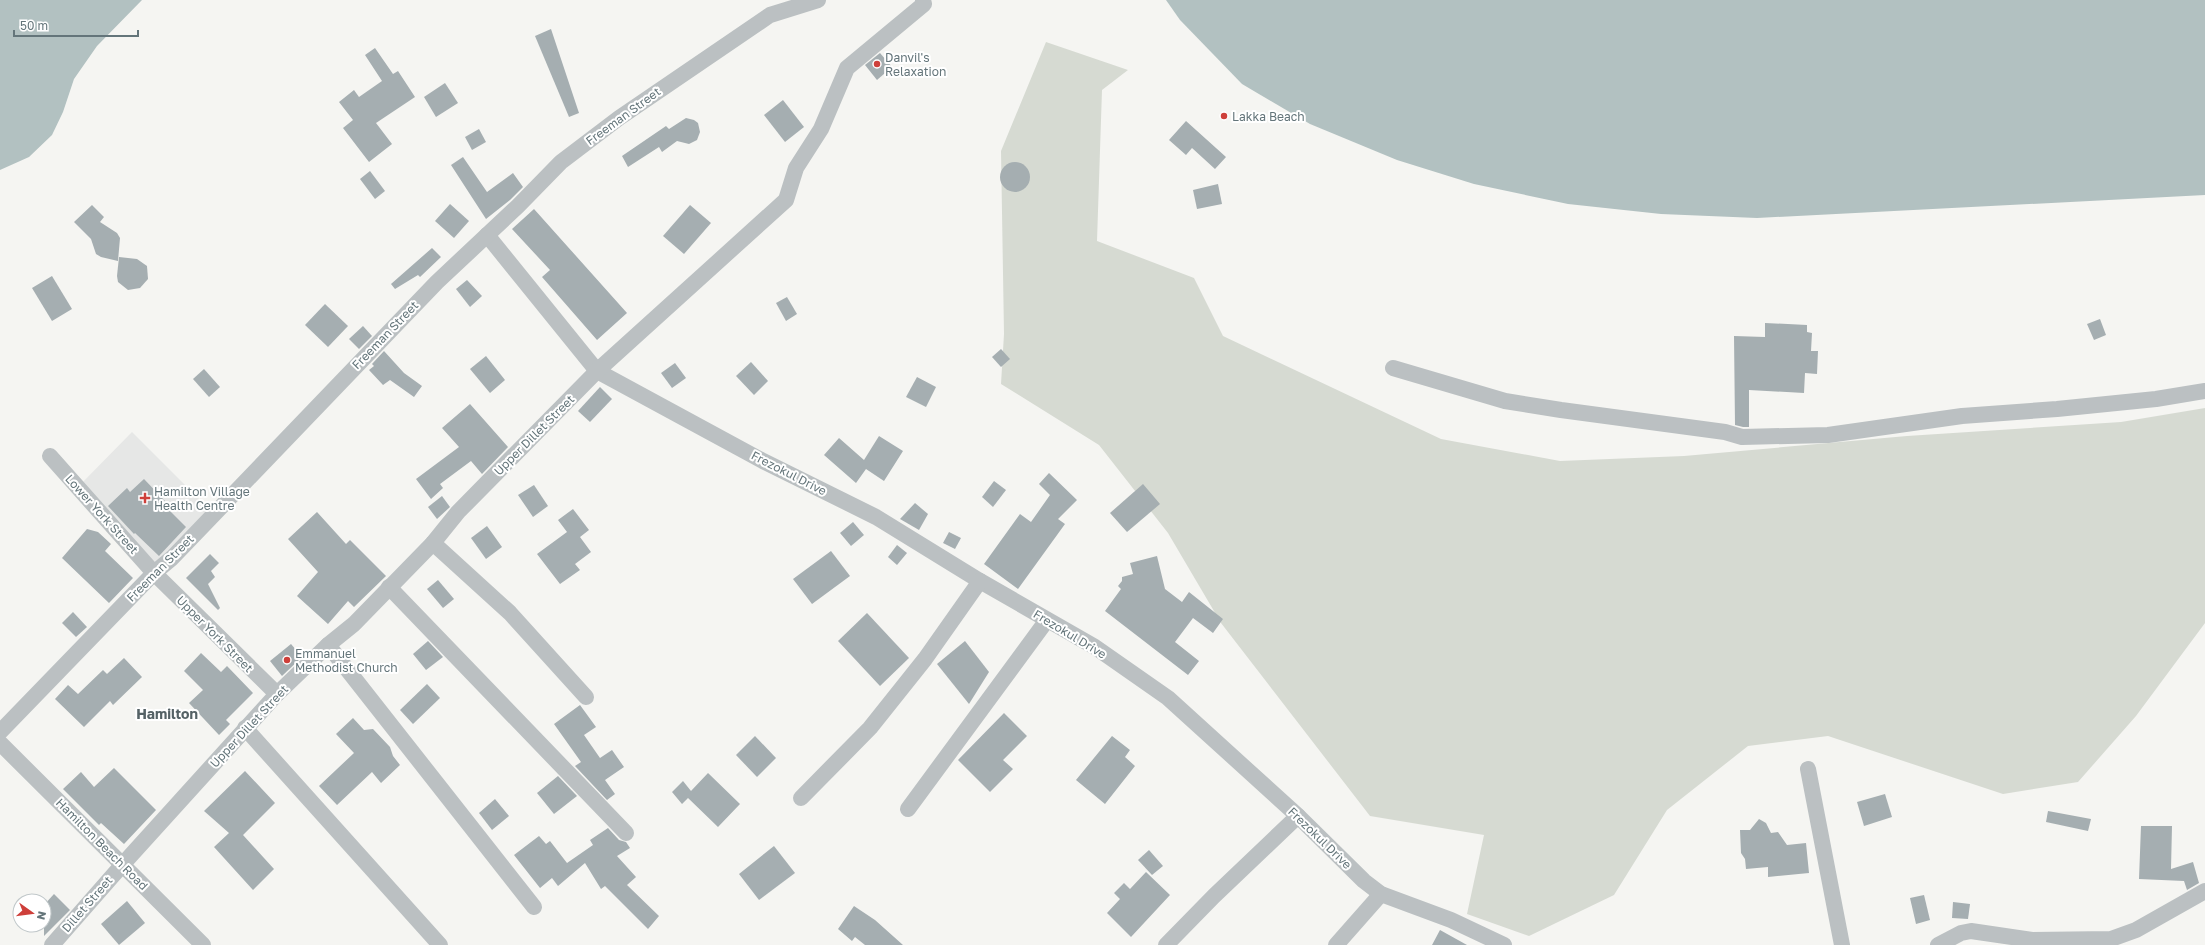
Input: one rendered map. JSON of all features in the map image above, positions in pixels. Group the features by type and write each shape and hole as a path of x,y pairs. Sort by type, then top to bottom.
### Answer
{"street":[{"name":"Freeman Street","path":"0,732 154,573 172,558 437,282 561,162 619,118 770,15 818,0"},
{"name":"Upper Dillet Street","path":"123,864 277,694 328,645 354,624 433,543 458,512 597,372 786,200 796,168 821,129 847,68 924,4 923,0"},
{"path":"487,235 597,372"},
{"path":"1393,368 1505,401 1725,432 1742,437 1828,435 1962,416 2065,409 2156,399 2205,391"},
{"name":"Frezokul Drive","path":"597,372 763,461 876,517 980,581 1094,647 1168,698 1298,816 1364,881 1381,894 1451,920 1504,945"},
{"name":"Lower York Street","path":"50,456 154,573"},
{"path":"433,543 510,613 586,697"},
{"name":"Upper York Street","path":"154,573 277,694"},
{"path":"801,798 870,728 925,659 980,581"},
{"path":"389,587 626,833"},
{"path":"908,809 1047,620"},
{"path":"328,645 534,907"},
{"path":"245,728 440,945"},
{"name":"Hamilton Beach Road","path":"0,744 123,864 203,945"},
{"path":"1808,769 1842,945"},
{"path":"1166,945 1214,896 1298,816"},
{"name":"Dillet Street","path":"52,945 123,864"},
{"path":"1938,945 1971,931 2032,940 2111,939 2136,930 2205,890"},
{"path":"1336,945 1381,894"}],"shaded area":[{"path":"0,0 142,0 97,46 74,79 63,112 52,135 29,157 0,170"},
{"path":"1166,0 2205,0 2205,195 1757,218 1661,214 1568,204 1474,184 1397,160 1310,124 1242,84 1180,20"},
{"path":"1046,42 1128,70 1102,90 1097,241 1194,278 1223,336 1441,439 1560,461 1684,456 1907,436 2121,422 2205,408 2205,623 2136,716 2078,782 2003,794 1828,736 1748,746 1667,810 1614,895 1529,936 1467,914 1484,835 1370,816 1221,623 1168,533 1099,445 1001,384 1004,334 1001,151"},
{"name":"Hamilton Village Health Centre","path":"132,432 211,511 157,565 80,485"}],"building":[{"path":"551,29 579,113 569,117 535,36"},
{"path":"375,48 393,74 398,71 415,97 376,123 392,144 369,162 343,128 353,120 339,102 354,90 359,97 382,81 365,55"},
{"name":"Danvil's Relaxation","path":"880,53 892,67 877,80 865,65"},
{"path":"445,83 458,103 436,117 424,97"},
{"path":"783,100 804,127 785,142 764,115"},
{"path":"686,118 694,120 698,123 700,132 697,140 689,144 677,141 662,152 659,147 628,167 622,156 666,126 669,129"},
{"path":"1186,121 1226,157 1215,169 1192,148 1186,155 1169,140"},
{"path":"479,129 486,142 472,150 465,137"},
{"path":"463,157 487,192 513,173 523,187 510,200 486,219 451,165"},
{"path":"1015,162 1026,166 1030,177 1026,188 1015,192 1004,188 1000,177 1004,166"},
{"path":"370,171 385,191 375,199 360,179"},
{"path":"1218,184 1222,204 1197,209 1193,190"},
{"path":"450,204 469,221 454,238 435,221"},
{"path":"92,205 104,217 100,222 117,233 120,238 118,261 101,257 96,254 91,239 74,222"},
{"path":"690,205 711,223 684,254 663,236"},
{"path":"534,209 627,313 597,340 542,277 550,270 512,229"},
{"path":"432,248 441,257 420,277 418,275 395,289 391,284"},
{"path":"119,257 137,259 147,266 148,279 140,288 128,290 118,282 117,276"},
{"path":"52,276 72,309 52,321 32,288"},
{"path":"467,280 482,296 470,307 456,289"},
{"path":"787,297 797,314 786,321 776,303"},
{"path":"325,304 348,326 328,347 305,325"},
{"path":"2100,319 2106,335 2094,340 2087,324"},
{"path":"1765,323 1807,325 1807,332 1812,333 1811,351 1818,351 1817,374 1805,373 1804,393 1749,390 1749,427 1735,425 1734,336 1765,337"},
{"path":"363,326 372,336 359,349 349,339"},
{"path":"1001,349 1010,359 1001,367 992,357"},
{"path":"384,351 404,373 422,386 414,397 390,380 383,385 369,370 374,366 372,364"},
{"path":"486,356 505,380 490,393 470,369"},
{"path":"751,362 768,381 754,395 736,376"},
{"path":"675,363 686,378 672,388 661,373"},
{"path":"204,369 220,387 209,397 193,379"},
{"path":"917,377 936,387 926,407 906,397"},
{"path":"600,387 612,399 590,422 578,411"},
{"path":"470,404 508,447 482,474 471,461 440,484 443,488 431,499 416,479 459,447 442,428"},
{"path":"879,436 903,451 884,481 866,469 856,483 824,455 839,438 864,460"},
{"path":"1049,473 1077,500 1058,519 1065,524 1018,589 984,564 1020,514 1031,522 1050,495 1039,484"},
{"path":"144,479 165,501 162,503 186,527 159,556 135,533 134,534 108,506 127,488 130,492"},
{"path":"994,481 1006,490 993,507 982,497"},
{"path":"1143,484 1160,504 1127,532 1110,513"},
{"path":"534,485 548,506 533,517 518,495"},
{"path":"442,496 450,507 437,519 428,507"},
{"path":"915,503 928,514 919,530 900,519"},
{"path":"573,509 589,530 580,537 591,552 575,564 580,570 560,584 537,554 567,532 558,520"},
{"path":"317,512 346,544 350,540 386,576 354,607 348,601 328,624 297,596 318,572 288,539"},
{"path":"853,522 864,535 851,546 840,533"},
{"path":"487,526 502,547 486,559 471,538"},
{"path":"87,529 98,532 111,544 105,551 133,578 109,603 62,558"},
{"path":"949,532 961,538 955,549 943,543"},
{"path":"897,545 907,553 897,565 888,557"},
{"path":"831,551 850,576 812,604 793,579"},
{"path":"210,554 219,563 211,571 215,577 208,584 220,608 218,610 186,578"},
{"path":"1157,556 1165,589 1182,602 1189,592 1223,619 1213,633 1193,618 1175,642 1199,661 1188,675 1105,611 1121,589 1118,586 1122,581 1122,577 1133,574 1130,563"},
{"path":"438,580 454,599 443,608 427,589"},
{"path":"73,612 87,627 76,637 62,623"},
{"path":"867,613 909,658 880,686 838,641"},
{"path":"428,641 443,657 426,670 413,654"},
{"path":"965,641 989,672 969,704 937,664"},
{"name":"Emmanuel Methodist Church","path":"291,644 302,657 282,676 270,661"},
{"path":"201,653 221,672 227,666 253,693 226,720 230,724 219,735 189,703 203,690 184,671"},
{"path":"124,658 142,677 113,705 110,701 84,727 55,699 68,685 78,694 103,670 107,674"},
{"path":"427,684 440,698 413,724 400,710"},
{"path":"580,705 596,727 584,735 600,758 612,750 624,767 605,780 615,794 607,800 575,766 581,762 554,724"},
{"path":"1004,713 1027,736 1003,760 1013,769 990,792 958,760"},
{"path":"353,718 364,730 373,729 390,747 393,756 400,765 381,783 372,772 337,805 319,786 354,753 336,734"},
{"path":"755,736 776,758 757,777 736,755"},
{"path":"1112,736 1130,750 1125,757 1135,766 1105,804 1076,780"},
{"path":"114,768 156,810 124,844 101,823 99,825 63,789 81,772 94,787"},
{"path":"245,771 275,803 243,835 274,869 253,890 214,847 229,833 204,811"},
{"path":"708,773 740,804 718,827 688,798 682,804 672,792 683,781 691,791"},
{"path":"558,776 577,796 554,814 537,793"},
{"path":"1885,794 1892,817 1864,826 1857,802"},
{"path":"495,799 509,816 492,830 479,813"},
{"path":"2048,811 2091,819 2088,831 2046,822"},
{"path":"1759,819 1766,823 1771,833 1778,832 1787,845 1806,843 1809,873 1768,877 1768,867 1746,869 1745,859 1741,853 1740,830 1750,830"},
{"path":"2141,826 2172,826 2171,869 2193,862 2199,883 2187,890 2184,881 2139,879"},
{"path":"608,828 619,840 626,842 630,848 617,856 636,877 627,885 659,916 648,929 605,886 601,889 585,863 558,886 552,878 540,888 514,855 539,836 546,844 550,841 567,863 593,845 590,840"},
{"path":"774,846 795,873 759,900 739,874"},
{"path":"1149,850 1163,866 1152,875 1138,860"},
{"path":"1146,872 1170,895 1131,937 1107,913 1120,899 1114,893 1124,883 1130,889"},
{"path":"54,894 70,910 52,928 52,896"},
{"path":"1924,895 1930,920 1916,924 1910,898"},
{"path":"127,901 145,923 119,945 101,924"},
{"path":"1953,902 1970,904 1968,919 1952,918"},
{"path":"854,906 875,920 903,945 865,945 855,937 852,941 838,929"},
{"path":"1440,930 1467,945 1432,945"}],"place":[{"name":"Danvil's Relaxation","path":"877,64"},
{"name":"Lakka Beach","path":"1224,116"},
{"name":"Hamilton Village Health Centre","path":"145,498"},
{"name":"Emmanuel Methodist Church","path":"287,660"}],"district":[{"name":"Hamilton","path":"167,713"}]}
